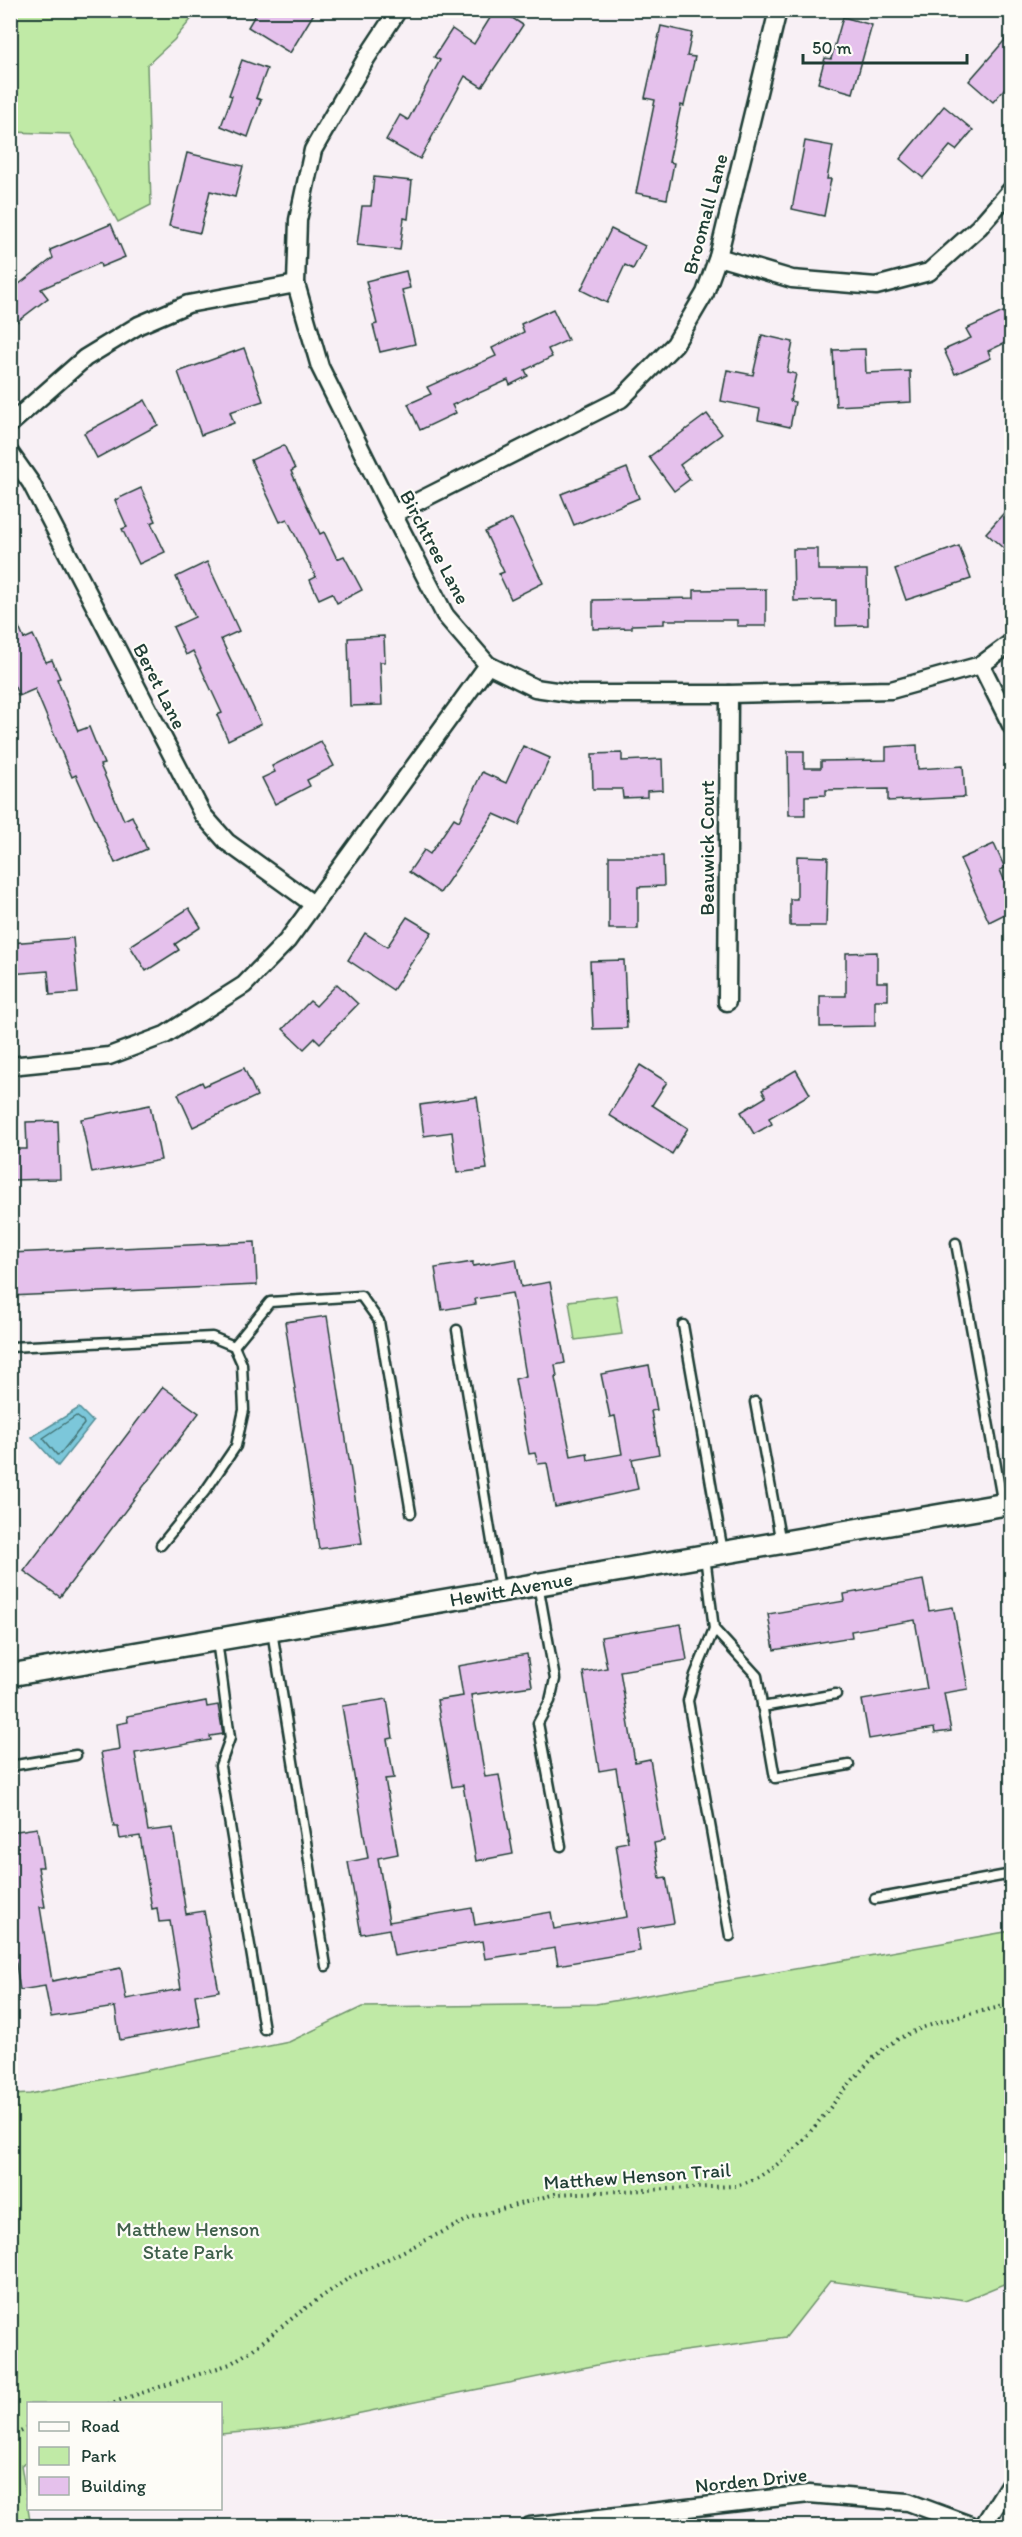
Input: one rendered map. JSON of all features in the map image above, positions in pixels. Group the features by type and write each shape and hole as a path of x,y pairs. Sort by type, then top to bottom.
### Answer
{"street":[{"name":"Birchtree Lane","path":"398,10 367,57 313,150 298,220 296,285 320,368 393,514 445,615 488,665 535,688 576,694 729,694 891,690 981,665 1011,642"},
{"name":"Broomall Lane","path":"393,514 621,399 675,344 705,293 718,257 778,10"},
{"path":"718,257 792,279 876,286 929,272 979,226 1011,189"},
{"path":"10,424 85,358 139,325 188,304 296,285"},
{"name":"Beret Lane","path":"10,453 31,483 203,815 227,842 313,904"},
{"path":"10,1066 109,1056 165,1035 244,985 287,941 488,665"},
{"path":"981,665 1011,727"},
{"name":"Beauwick Court","path":"727,1002 729,694"},
{"name":"Hewitt Avenue","path":"10,1675 1007,1504"},
{"path":"983,2526 1011,2480"},
{"name":"Norden Drive","path":"530,2526 809,2494 908,2502 973,2526"}],"lane":[{"path":"956,1243 1007,1504"},
{"path":"234,1346 270,1302 361,1296 380,1321 411,1513"},
{"path":"682,1325 714,1554 714,1629 695,1675 688,1701 730,1936"},
{"path":"457,1330 500,1591"},
{"path":"10,1347 212,1336 234,1346 243,1364 244,1410 236,1446 206,1490 160,1545"},
{"path":"755,1402 781,1543"},
{"path":"538,1584 555,1679 550,1701 538,1723 561,1846"},
{"path":"714,1629 757,1676 775,1778 849,1765"},
{"path":"272,1630 326,1966"},
{"path":"216,1640 230,1738 220,1766 264,2029"},
{"path":"762,1707 836,1694"},
{"path":"10,1767 76,1755"},
{"path":"875,1899 1011,1874"}],"path":[{"name":"Matthew Henson Trail","path":"111,2402 230,2364 349,2278 473,2217 555,2194 735,2186 747,2183 788,2153 808,2133 850,2082 888,2045 933,2026 1011,2004"},
{"path":"10,2437 27,2428"}],"green space":[{"path":"11,10 198,11 174,40 147,65 151,205 118,222 70,134 11,132"},
{"path":"616,1295 622,1334 575,1340 569,1301"},
{"name":"Matthew Henson State Park","path":"1011,1931 1011,2281 965,2300 830,2281 786,2337 627,2359 287,2428 222,2434 222,2402 27,2402 27,2462 21,2465 31,2526 11,2526 11,2095 30,2094 289,2042 362,2007 596,2004"}],"water":[{"path":"79,1408 93,1422 58,1466 32,1437"}],"building":[{"path":"258,10 316,10 290,53 248,27"},
{"path":"495,10 500,10 523,25 482,87 465,76 420,159 386,140 400,115 408,120 440,60 434,57 452,29 474,44"},
{"path":"843,17 872,25 853,93 818,83 825,58 831,59"},
{"path":"661,26 692,33 687,56 695,57 684,106 681,105 669,162 674,163 667,199 636,193 655,100 645,98"},
{"path":"1011,33 1011,81 993,102 969,81"},
{"path":"242,60 267,69 256,98 261,100 248,137 221,126"},
{"path":"944,106 973,130 956,150 950,146 923,178 900,159"},
{"path":"805,141 833,146 827,179 831,179 824,216 792,209"},
{"path":"187,153 243,166 235,197 210,191 200,233 169,226"},
{"path":"374,177 412,181 408,219 404,218 400,250 357,245 362,206 371,206"},
{"path":"111,224 125,257 101,267 100,263 41,289 48,298 10,327 10,291 53,258 50,250"},
{"path":"611,229 645,246 633,269 625,265 607,303 581,290"},
{"path":"406,271 410,288 402,290 415,344 380,352 373,325 377,324 366,281"},
{"path":"553,309 568,340 548,349 552,357 525,370 528,376 510,385 508,380 452,405 456,413 420,430 408,404 431,394 427,387 496,356 492,348 524,332 521,324"},
{"path":"1003,312 1011,331 1011,340 988,351 991,358 955,374 944,350 971,338 966,329"},
{"path":"762,335 793,342 787,372 796,374 790,401 795,402 790,427 758,420 760,409 721,401 727,370 753,375"},
{"path":"244,348 263,401 230,412 234,423 201,435 178,372"},
{"path":"865,349 866,373 910,371 911,402 836,406 833,350"},
{"path":"145,400 158,425 97,458 84,433"},
{"path":"707,414 722,434 680,465 690,479 674,491 649,457"},
{"path":"284,445 295,469 291,471 320,534 324,532 337,559 344,556 362,590 337,603 332,593 319,599 310,580 316,577 287,519 280,522 251,460"},
{"path":"627,468 639,498 574,525 561,494"},
{"path":"141,488 156,521 151,523 165,552 139,564 122,529 127,527 115,500"},
{"path":"1011,505 1011,555 986,533"},
{"path":"512,519 543,583 511,599 499,574 504,572 485,532"},
{"path":"959,546 971,579 906,600 895,569"},
{"path":"793,549 818,549 818,570 867,570 868,625 836,626 836,600 794,601"},
{"path":"207,562 239,631 221,639 261,724 228,740 217,715 222,713 193,651 186,655 173,627 195,617 176,577"},
{"path":"766,589 766,626 737,626 737,620 664,620 664,624 593,629 593,600 694,598 694,590"},
{"path":"10,607 24,639 33,635 46,662 52,660 60,678 57,679 78,731 89,727 104,764 100,765 124,820 132,816 147,849 115,863 76,775 72,777 35,689 19,696 10,677"},
{"path":"384,636 385,662 380,662 382,705 350,706 348,638"},
{"path":"321,741 334,766 307,780 310,786 275,804 262,778 275,772 272,766"},
{"path":"917,745 918,769 963,766 965,797 888,801 888,789 826,790 826,795 805,796 805,815 789,815 788,751 804,751 804,768 821,768 821,761 886,760 886,747"},
{"path":"523,746 550,758 519,825 494,814 440,893 409,872 424,850 430,854 454,818 459,821 482,772 506,783"},
{"path":"622,753 622,761 662,759 663,790 647,791 647,797 623,798 622,789 593,789 592,754"},
{"path":"994,844 1005,868 1000,870 1011,896 1011,911 989,922 960,859"},
{"path":"609,856 663,856 664,886 638,887 638,929 609,929"},
{"path":"797,856 828,857 826,926 790,926 790,899 797,899"},
{"path":"189,908 201,927 175,944 179,950 146,971 130,946"},
{"path":"407,917 432,932 393,990 348,960 365,933 387,947"},
{"path":"73,938 78,993 50,995 48,971 10,974 10,943"},
{"path":"877,952 877,982 888,982 888,1000 875,1000 875,1026 820,1027 820,996 846,996 846,953"},
{"path":"624,960 627,1028 593,1029 590,961"},
{"path":"337,984 358,1004 320,1043 315,1038 304,1049 283,1029 310,1001 316,1006"},
{"path":"640,1065 667,1082 652,1105 688,1128 672,1154 609,1115"},
{"path":"244,1068 257,1096 193,1127 178,1094 202,1082 204,1086"},
{"path":"796,1070 810,1094 769,1118 772,1124 754,1134 741,1112 766,1097 762,1090"},
{"path":"477,1097 487,1169 457,1173 452,1132 424,1136 420,1105"},
{"path":"150,1105 161,1160 92,1173 81,1119"},
{"path":"58,1121 60,1179 10,1180 10,1149 27,1149 26,1122"},
{"path":"255,1242 257,1285 10,1296 10,1253"},
{"path":"516,1259 521,1287 550,1282 565,1363 555,1365 557,1377 555,1378 571,1456 587,1453 588,1460 622,1454 615,1416 610,1417 601,1374 649,1365 657,1410 651,1411 659,1454 632,1459 638,1489 555,1507 547,1463 538,1464 535,1453 529,1454 515,1379 526,1376 512,1293 475,1299 476,1304 442,1310 435,1268 473,1262 473,1266"},
{"path":"327,1316 362,1543 319,1549 285,1322"},
{"path":"163,1387 199,1413 60,1597 24,1571"},
{"path":"923,1580 929,1611 953,1607 968,1689 944,1693 951,1731 935,1733 934,1728 869,1739 862,1700 927,1689 915,1620 851,1631 852,1637 774,1650 768,1614 845,1601 844,1594"},
{"path":"681,1624 687,1660 620,1671 635,1762 650,1759 664,1841 654,1843 660,1878 666,1877 674,1923 637,1929 640,1951 558,1965 555,1948 485,1959 482,1941 394,1956 389,1929 361,1934 348,1862 368,1858 342,1706 387,1699 393,1738 387,1739 394,1778 385,1779 398,1854 378,1858 389,1922 472,1908 475,1925 551,1912 554,1929 627,1917 616,1844 628,1842 616,1768 599,1771 583,1672 607,1668 601,1637"},
{"path":"527,1654 532,1686 471,1695 485,1777 499,1775 513,1854 476,1861 463,1785 452,1787 437,1700 463,1696 458,1666"},
{"path":"206,1701 207,1707 218,1705 223,1734 210,1736 211,1740 135,1753 148,1831 173,1828 186,1914 204,1911 219,1991 195,1995 200,2026 120,2040 115,2007 51,2017 45,1986 20,1990 10,1925 10,1913 13,1912 10,1894 10,1832 37,1828 43,1867 38,1867 45,1907 40,1907 52,1981 121,1968 126,1999 181,1989 170,1921 159,1922 157,1908 152,1909 140,1836 120,1839 118,1827 114,1827 101,1752 120,1749 117,1724 128,1722 127,1716"}]}
